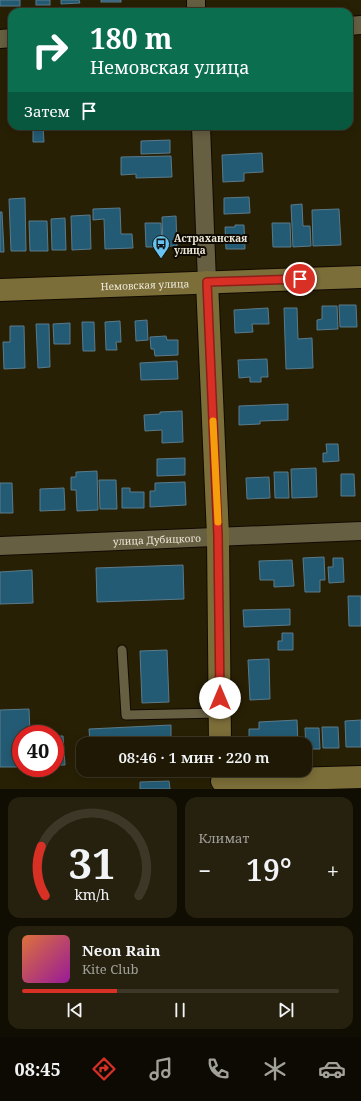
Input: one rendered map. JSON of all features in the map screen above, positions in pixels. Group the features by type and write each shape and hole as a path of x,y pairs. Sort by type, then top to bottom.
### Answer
{"street":[{"path":"201,130 218,536 220,737"},
{"name":"Немовская улица","path":"0,290 361,277"},
{"name":"улица Дубицкого","path":"0,546 361,531"},
{"path":"222,780 361,777"}],"lane":[{"path":"122,650 126,715 220,713"}],"building":[{"path":"0,0 20,0 20,6 0,6"},
{"path":"36,0 50,0 50,5 36,5"},
{"path":"61,0 79,0 80,3 61,4"},
{"path":"101,0 121,0 121,2 101,2"},
{"path":"33,130 43,130 44,142 33,142"},
{"path":"170,140 170,153 141,154 141,141"},
{"path":"262,153 263,172 244,173 244,181 223,182 222,155"},
{"path":"171,156 172,177 136,178 136,174 121,175 121,157"},
{"path":"249,197 250,213 224,214 224,198"},
{"path":"25,198 26,251 11,251 9,199"},
{"path":"302,204 303,226 310,226 311,246 293,247 291,205"},
{"path":"120,208 121,234 132,234 133,248 105,249 104,219 93,220 93,209"},
{"path":"339,209 341,245 313,246 312,210"},
{"path":"0,212 2,212 4,252 0,252"},
{"path":"90,215 91,249 72,250 71,216"},
{"path":"176,216 177,246 163,246 162,217"},
{"path":"65,218 66,250 52,250 51,219"},
{"path":"29,221 47,221 48,251 30,251"},
{"path":"145,223 161,223 162,247 146,247"},
{"path":"272,223 290,223 291,247 273,247"},
{"path":"235,225 244,225 245,249 226,249 225,227 235,227"},
{"path":"339,305 356,305 357,327 340,327"},
{"path":"322,306 337,306 338,329 317,330 317,320 322,319"},
{"path":"268,308 269,324 252,324 253,332 235,333 234,310"},
{"path":"284,308 297,308 298,339 312,338 313,368 286,369"},
{"path":"147,320 148,340 136,341 135,321"},
{"path":"120,321 121,342 116,342 117,350 106,350 105,322"},
{"path":"82,322 94,322 95,351 83,351"},
{"path":"70,323 70,344 54,344 53,324"},
{"path":"36,324 49,324 50,367 38,368"},
{"path":"10,326 24,326 25,368 4,369 3,342 10,342"},
{"path":"166,336 167,340 178,340 178,355 155,356 154,349 151,349 150,337"},
{"path":"267,359 268,377 261,377 261,382 250,382 250,377 239,378 238,360"},
{"path":"177,361 178,379 141,380 140,363"},
{"path":"288,404 288,420 260,421 260,424 239,425 239,406"},
{"path":"182,411 183,442 162,443 162,430 145,431 144,415 160,414 160,412"},
{"path":"326,444 338,444 339,461 323,462 323,453 327,453"},
{"path":"185,458 185,475 157,476 157,459"},
{"path":"316,468 317,497 292,498 291,469"},
{"path":"97,471 98,510 77,511 76,490 71,490 71,477 76,477 76,472"},
{"path":"274,472 288,472 289,498 275,498"},
{"path":"341,474 354,474 355,496 341,496"},
{"path":"269,477 270,498 247,499 246,478"},
{"path":"99,480 116,480 117,509 100,509"},
{"path":"185,482 186,505 150,507 150,491 155,491 155,483"},
{"path":"0,483 12,483 13,513 0,513"},
{"path":"64,488 65,510 40,511 40,489"},
{"path":"122,488 130,488 130,492 144,492 144,508 122,508"},
{"path":"324,557 325,580 320,580 320,592 305,592 303,558"},
{"path":"333,558 343,558 344,582 329,583 328,567 333,567"},
{"path":"292,560 294,586 274,587 274,580 260,580 259,561"},
{"path":"183,565 184,599 97,602 96,568"},
{"path":"32,570 33,603 0,604 0,572"},
{"path":"348,596 361,596 361,626 349,626"},
{"path":"290,609 290,625 244,627 243,610"},
{"path":"282,633 293,633 293,650 278,650 278,641 282,641"},
{"path":"167,650 169,702 142,703 140,651"},
{"path":"269,659 270,699 250,700 248,660"},
{"path":"29,709 30,725 12,725 12,767 0,767 0,710"},
{"path":"297,720 298,737 249,737 249,729 259,729 259,722"},
{"path":"361,720 361,747 346,747 345,721"},
{"path":"171,725 171,737 90,737 89,729"},
{"path":"322,727 338,727 339,748 323,748"},
{"path":"305,728 319,728 320,749 312,749 312,737 305,737"},
{"path":"169,781 170,789 140,789 140,782"}],"slow traffic":[{"path":"213,421 218,522"}],"place":[{"name":"Астраханская улица","path":"161,259"}],"route":[{"path":"220,698 218,536 207,282 300,279"}]}
